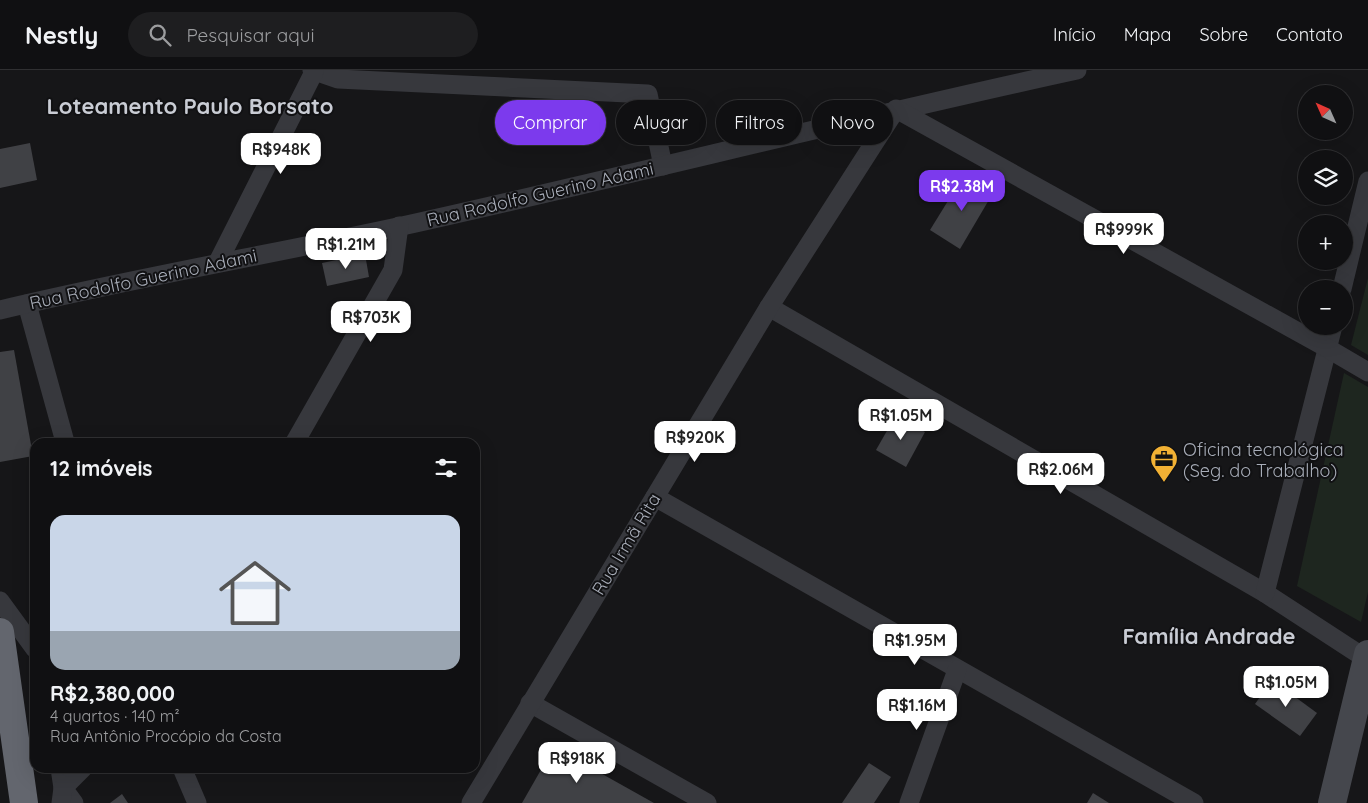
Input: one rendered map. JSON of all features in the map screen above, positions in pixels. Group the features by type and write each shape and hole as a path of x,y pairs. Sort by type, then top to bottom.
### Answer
{"highway":[{"path":"0,632 24,803"}],"main road":[{"path":"1332,803 1368,658"}],"street":[{"name":"Rua Rodolfo Guerino Adami","path":"0,310 218,262 399,226 663,166 896,109 1077,70"},
{"path":"218,262 313,71 338,79 648,94 663,166"},
{"name":"Rua Irmã Rita","path":"471,803 769,307 896,109"},
{"path":"896,109 1368,372"},
{"path":"1344,280 1368,181"},
{"path":"297,438 393,270 399,226"},
{"path":"26,304 64,438"},
{"path":"769,307 1264,593 1368,658"},
{"path":"1264,593 1331,335"},
{"path":"655,497 1194,803"},
{"path":"0,600 30,642"},
{"path":"909,803 957,670"},
{"path":"530,703 707,803"},
{"path":"61,773 66,798"},
{"path":"66,798 80,773"},
{"path":"184,773 197,803"}],"shaded area":[{"path":"1368,278 1368,355 1351,345"},
{"path":"1344,373 1368,387 1368,592 1361,622 1297,586"}],"building":[{"path":"30,143 37,180 0,188 0,149"},
{"path":"964,175 993,193 960,249 930,230"},
{"path":"365,254 369,277 327,286 322,263"},
{"path":"14,350 30,439 30,457 0,462 0,352"},
{"path":"896,415 925,432 906,467 876,450"},
{"path":"1272,680 1317,713 1300,736 1255,704"},
{"path":"554,747 654,803 522,803"},
{"path":"869,763 891,777 874,803 842,803"},
{"path":"1093,793 1109,803 1087,803"},
{"path":"122,794 128,803 110,803"}],"place":[{"name":"Oficina tecnológica (Seg. do Trabalho)","path":"1164,483"}],"district":[{"name":"Loteamento Paulo Borsato","path":"190,106"},
{"name":"Família Andrade","path":"1209,636"}]}
